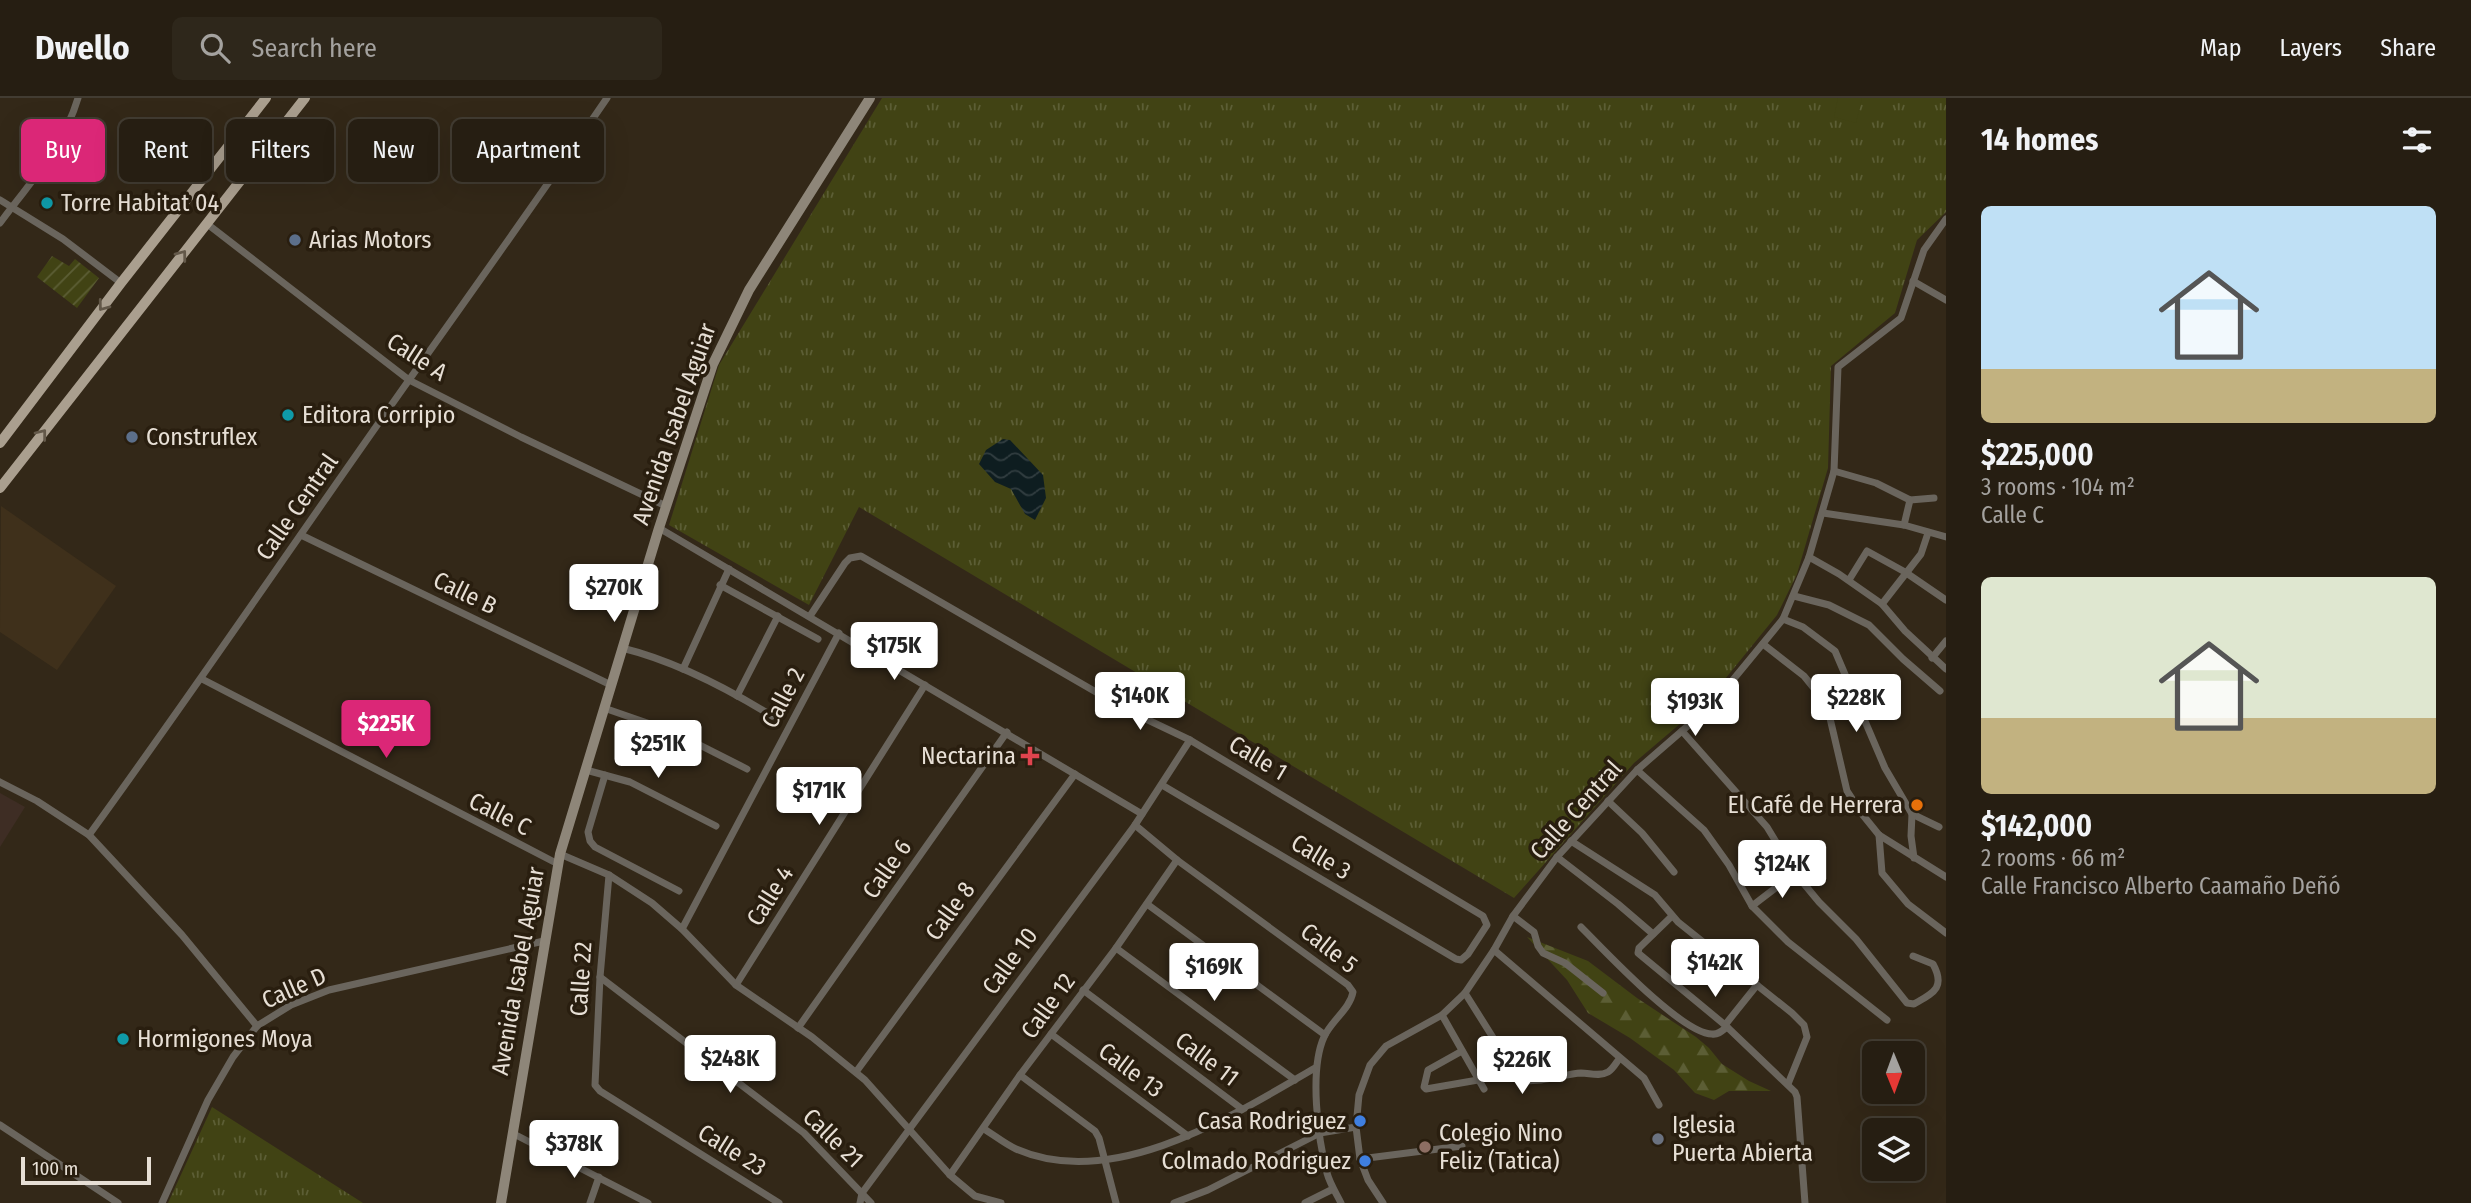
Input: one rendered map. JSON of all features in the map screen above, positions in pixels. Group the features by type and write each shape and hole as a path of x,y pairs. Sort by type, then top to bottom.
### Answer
{"main road":[{"path":"0,443 265,98"},
{"path":"0,488 305,98"},
{"name":"Avenida Isabel Aguiar","path":"500,1203 559,859 659,528 713,364 749,290 870,98"}],"street":[{"path":"0,223 46,163 63,135 78,98"},
{"name":"Calle Central","path":"89,835 202,679 409,380 506,247 607,98"},
{"path":"0,200 63,239 121,283"},
{"name":"Calle Central","path":"1383,1203 1368,1180 1360,1159 1356,1127 1359,1095 1370,1066 1386,1046 1442,1016 1465,993 1513,916 1557,858 1637,770 1713,704 1783,619 1809,557 1834,471 1838,367 1900,318 1924,250 1946,219"},
{"name":"Calle A","path":"206,223 409,380 521,438 666,506"},
{"path":"1913,281 1946,300"},
{"path":"1834,471 1876,483 1910,500 1934,498"},
{"path":"1904,525 1910,500"},
{"path":"1823,513 1904,525 1946,537"},
{"path":"659,528 1142,814"},
{"path":"1882,604 1921,554 1928,533"},
{"name":"Calle B","path":"302,535 611,685"},
{"path":"1849,580 1867,551 1905,572 1946,600"},
{"name":"Calle 1","path":"810,616 845,563 850,558 861,556 1127,710 1190,740 1483,916 1487,925 1461,960"},
{"path":"1809,557 1849,580 1882,604 1905,632 1946,669"},
{"path":"683,669 729,569"},
{"path":"720,585 818,639"},
{"path":"1794,596 1829,605 1868,625 1940,691"},
{"path":"737,696 778,616"},
{"path":"1783,619 1803,627 1835,651 1885,768 1912,814 1914,858"},
{"name":"Calle 2","path":"682,929 839,633"},
{"path":"1932,658 1946,641"},
{"path":"1763,645 1804,676 1821,697 1829,714 1847,791 1879,835 1946,877"},
{"path":"622,648 683,669 772,716"},
{"name":"Calle C","path":"202,679 509,841 609,875 652,903 682,929 736,985 856,1072 950,1175 975,1196 1000,1203"},
{"name":"Calle 4","path":"736,985 925,685"},
{"path":"604,708 676,733 747,769"},
{"path":"1682,731 1767,827 1795,873 1819,902 1856,939 1907,1003 1914,1004 1938,988 1940,980 1933,964 1913,956"},
{"name":"Calle 6","path":"798,1028 1007,732"},
{"name":"Calle 10","path":"860,1203 862,1194 1135,825 1190,740"},
{"path":"586,770 650,791 716,826"},
{"path":"1637,770 1704,830 1729,865 1752,906 1788,942 1887,1020"},
{"name":"Calle 8","path":"856,1072 1075,774"},
{"path":"605,775 588,832 590,841 595,847 678,891"},
{"path":"0,782 37,801 89,835 182,934 257,1026"},
{"name":"Calle 3","path":"1162,785 1461,960"},
{"path":"1608,801 1642,833 1674,872"},
{"path":"1912,814 1939,827"},
{"name":"Calle 5","path":"1135,825 1177,860 1348,985 1353,992 1351,1000 1325,1035 1315,1068 1320,1133 1328,1175 1341,1203"},
{"path":"1879,835 1882,873 1908,904 1946,933"},
{"path":"1572,841 1655,895 1672,916 1792,1013 1807,1032 1807,1037 1788,1084"},
{"path":"1557,858 1653,934"},
{"name":"Calle 12","path":"950,1175 1177,860"},
{"path":"1752,906 1795,873"},
{"name":"Calle 22","path":"595,1085 600,977 609,875"},
{"path":"1147,904 1325,1035"},
{"path":"1513,916 1534,932 1543,953 1564,963 1603,993"},
{"path":"1672,916 1639,948 1639,957 1726,1026 1788,1084 1797,1097 1805,1203"},
{"path":"1581,927 1667,1010 1706,1033 1717,1034 1726,1026 1757,985"},
{"name":"Calle D","path":"162,1203 208,1100 233,1057 257,1026 291,1005 329,990 544,941"},
{"path":"1116,948 1295,1080"},
{"path":"1494,950 1644,1078 1659,1105"},
{"name":"Calle 21","path":"600,977 804,1133 871,1203"},
{"name":"Calle 11","path":"1083,990 1242,1109"},
{"path":"1465,993 1519,1079 1526,1082 1570,1074 1607,1073 1619,1059"},
{"path":"1442,1016 1484,1089"},
{"name":"Calle 13","path":"1051,1034 1188,1136"},
{"path":"1462,1051 1428,1070 1424,1087 1438,1088 1478,1080"},
{"path":"984,1129 1015,1149 1041,1157 1106,1161 1131,1156 1188,1136 1315,1068"},
{"path":"1020,1075 1095,1131 1106,1161 1116,1203"},
{"name":"Calle 23","path":"595,1085 600,1091 779,1203"},
{"path":"0,1125 118,1203"},
{"path":"1174,1203 1320,1133 1356,1127"},
{"path":"512,1133 648,1203"},
{"path":"1360,1159 1462,1146"},
{"path":"590,1203 599,1177"},
{"path":"1305,1203 1333,1189"}],"shaded area":[{"path":"1,506 116,586 57,670 0,632"},
{"path":"0,793 25,807 0,847"}],"green space":[{"path":"882,98 1946,98 1946,212 1917,240 1895,313 1831,366 1828,468 1797,574 1777,615 1708,700 1634,763 1514,898 859,507 809,605 669,525 719,365"},
{"path":"1838,98 1862,98 1856,123 1834,117"},
{"path":"52,256 69,266 75,259 99,278 77,308 37,277"},
{"path":"1527,937 1588,961 1696,1037 1722,1064 1771,1091 1729,1091 1714,1100 1695,1093 1674,1070 1630,1038 1588,1013 1567,980"},
{"path":"212,1107 363,1203 168,1203"}],"water":[{"path":"1003,439 1010,440 1043,475 1046,498 1035,520 1025,514 1011,489 995,482 979,464 986,450"}],"place":[{"name":"Torre Habitat 04","path":"47,203"},
{"name":"Arias Motors","path":"295,240"},
{"name":"Editora Corripio","path":"288,415"},
{"name":"Construflex","path":"132,437"},
{"name":"Nectarina","path":"1030,756"},
{"name":"El Café de Herrera","path":"1917,805"},
{"name":"Hormigones Moya","path":"123,1039"},
{"name":"Casa Rodriguez","path":"1360,1121"},
{"name":"Iglesia Puerta Abierta","path":"1658,1139"},
{"name":"Colegio Nino Feliz (Tatica)","path":"1425,1147"},
{"name":"Colmado Rodriguez","path":"1365,1161"}]}
